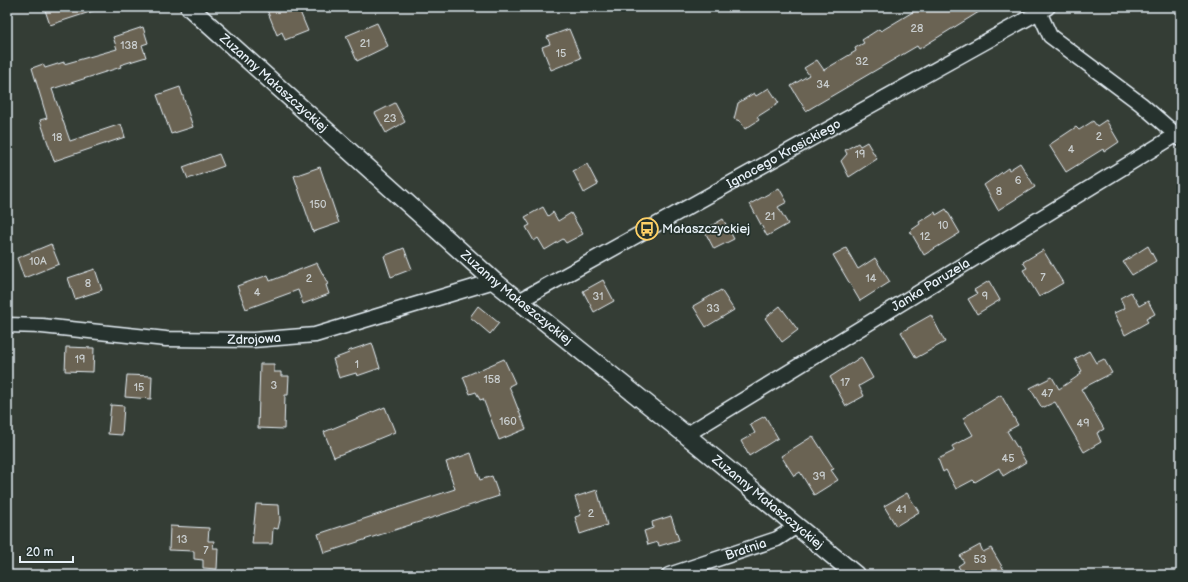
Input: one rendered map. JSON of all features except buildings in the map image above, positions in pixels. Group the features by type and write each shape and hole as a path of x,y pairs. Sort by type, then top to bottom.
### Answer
{"street":[{"name":"Zuzanny Małaszczyckiej","path":"189,7 494,281 686,435 856,575"},
{"path":"1041,9 1050,36 1141,104 1179,137"},
{"name":"Ignacego Krasickiego","path":"519,301 1041,9"},
{"name":"Janka Paruzela","path":"686,435 1179,137"},
{"name":"Zdrojowa","path":"7,325 42,326 166,339 253,340 315,335 494,281"},
{"name":"Bratnia","path":"669,575 777,539 797,526"}],"place":[{"name":"Małaszczyckiej","path":"647,229"}]}
